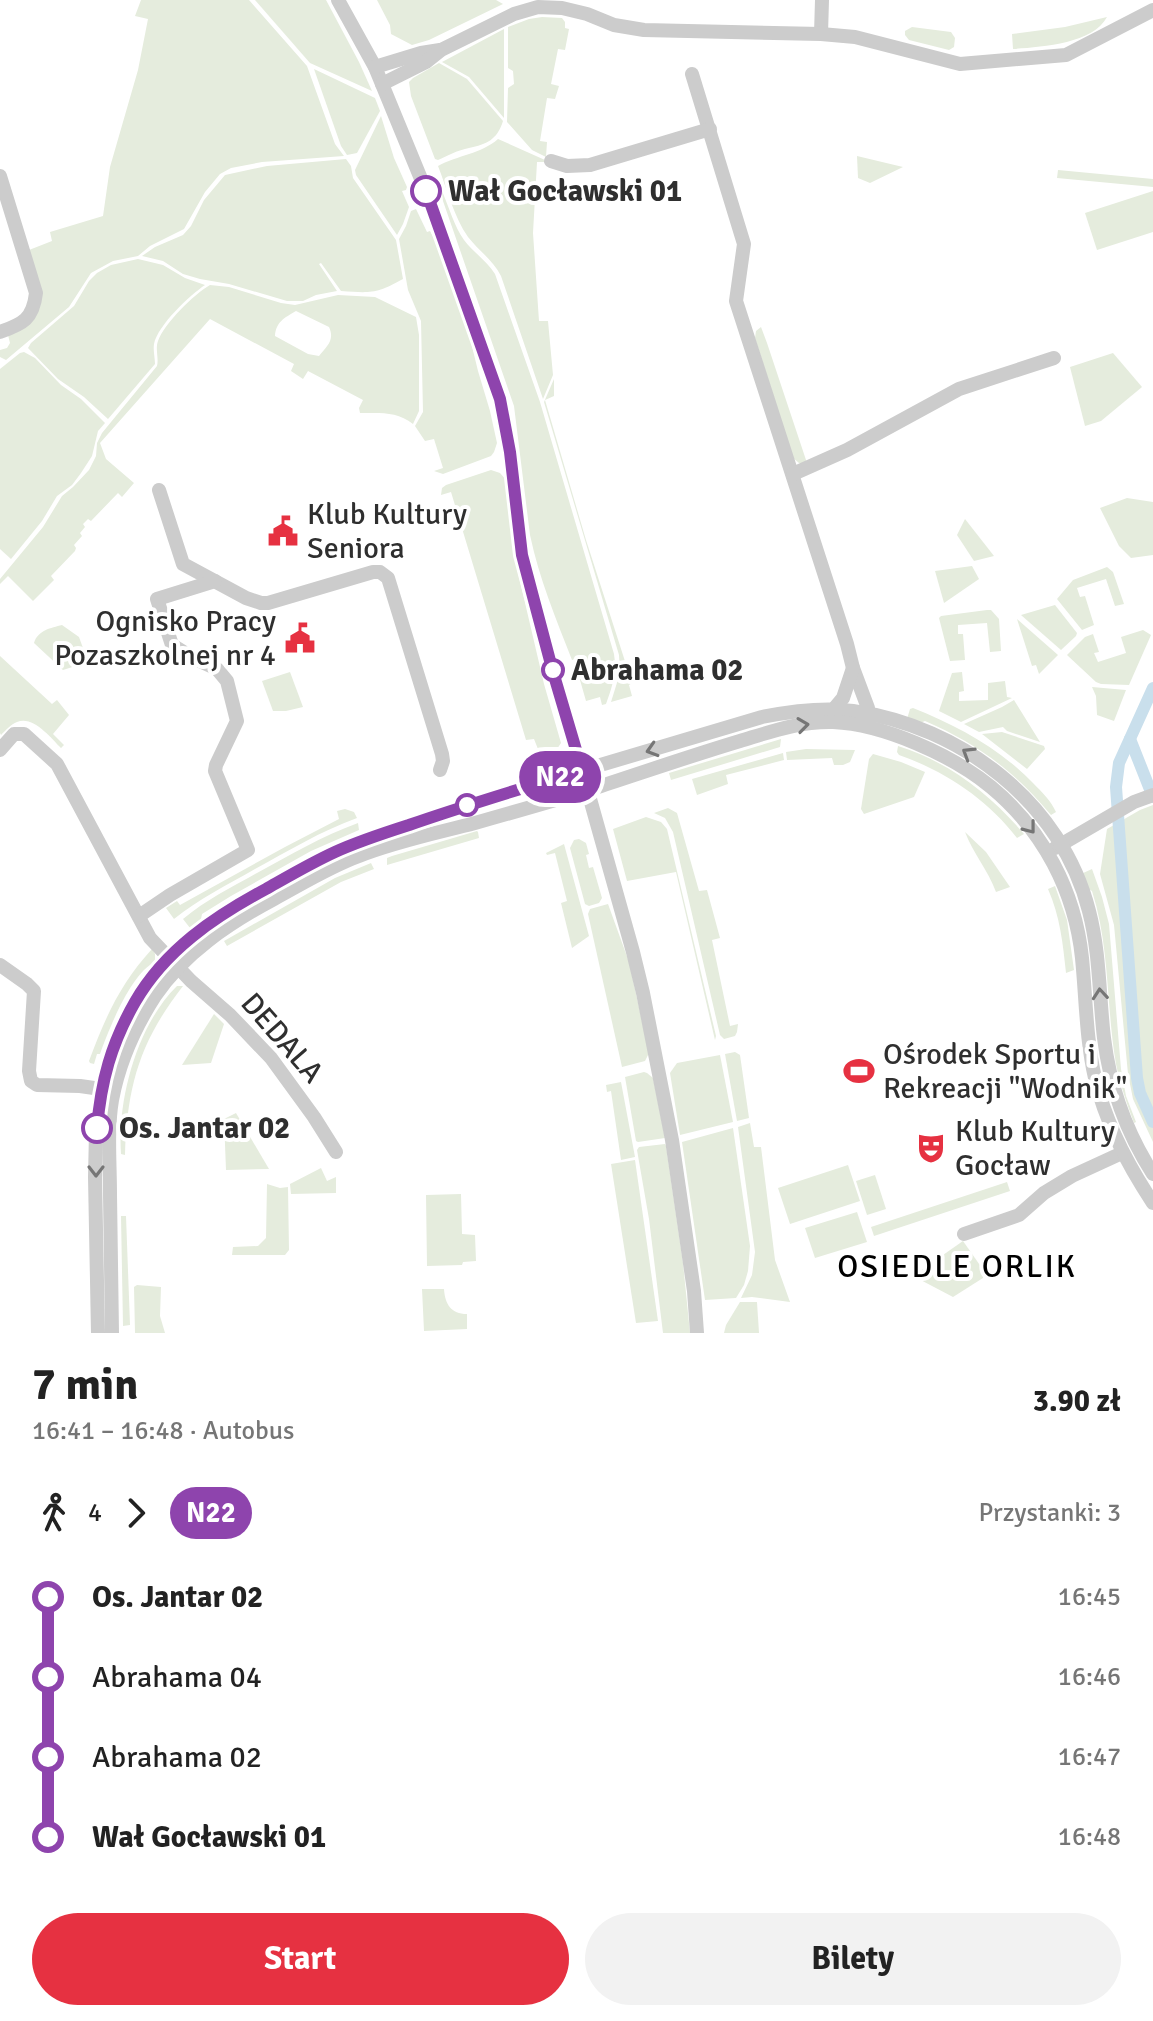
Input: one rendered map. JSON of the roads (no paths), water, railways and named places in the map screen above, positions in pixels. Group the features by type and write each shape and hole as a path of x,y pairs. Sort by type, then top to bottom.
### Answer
{"street":[{"path":"338,0 375,67 434,212 500,399 522,555 633,952 658,1065 685,1225 697,1333"},
{"path":"821,34 822,0"},
{"path":"382,84 514,14 549,7 578,6 614,25 644,30 855,37 960,64 1066,55 1153,10"},
{"path":"375,67 441,50"},
{"path":"692,74 744,244 736,301 851,655 867,721"},
{"path":"551,161 567,166 590,165 710,129"},
{"path":"0,176 36,293 30,315 19,325 0,332"},
{"path":"793,474 847,450 959,389 1054,358"},
{"path":"159,490 186,574 184,591"},
{"path":"183,564 246,598 264,603 373,572 385,575 391,582 442,754 440,770"},
{"path":"139,916 248,850 215,771 237,721 227,681 217,669 172,645 157,599 215,581"},
{"path":"833,710 843,698 853,668"},
{"path":"112,1333 111,1105 137,1027 192,936 227,910 331,854 371,838 469,804 762,717 792,711 854,711 898,737 933,750 990,786 1034,832 1062,879 1073,911 1081,955 1088,1040 1103,1108 1122,1153 1153,1203"},
{"path":"98,1333 95,1177 101,1089 124,1023 136,1000 173,963 230,924 333,867 360,856 588,790 791,726 867,721 902,723 972,754 1030,802 1061,844 1082,888 1097,951 1104,1038 1113,1086 1128,1129 1153,1174"},
{"name":"DEDALA","path":"0,750 13,735 21,734 57,764 150,938 271,1058 336,1152"},
{"path":"1047,852 1147,797"},
{"path":"0,965 34,991 31,1081 37,1085 101,1089"},
{"path":"964,1234 1019,1215 1044,1193 1072,1176 1122,1153"}],"waterway":[{"path":"1153,688 1119,763 1116,787 1137,1078 1153,1122"},
{"path":"1130,739 1153,797"}],"place":[{"name":"Wał Gocławski 01","path":"426,191"},
{"name":"Klub Kultury Seniora","path":"283,531"},
{"name":"Ognisko Pracy Pozaszkolnej nr 4","path":"300,638"},
{"name":"Abrahama 02","path":"553,670"},
{"name":"Ośrodek Sportu i Rekreacji \"Wodnik\"","path":"859,1071"},
{"name":"Os. Jantar 02","path":"97,1128"},
{"name":"Klub Kultury Gocław","path":"931,1148"}],"district":[{"name":"OSIEDLE ORLIK","path":"957,1266"}]}
